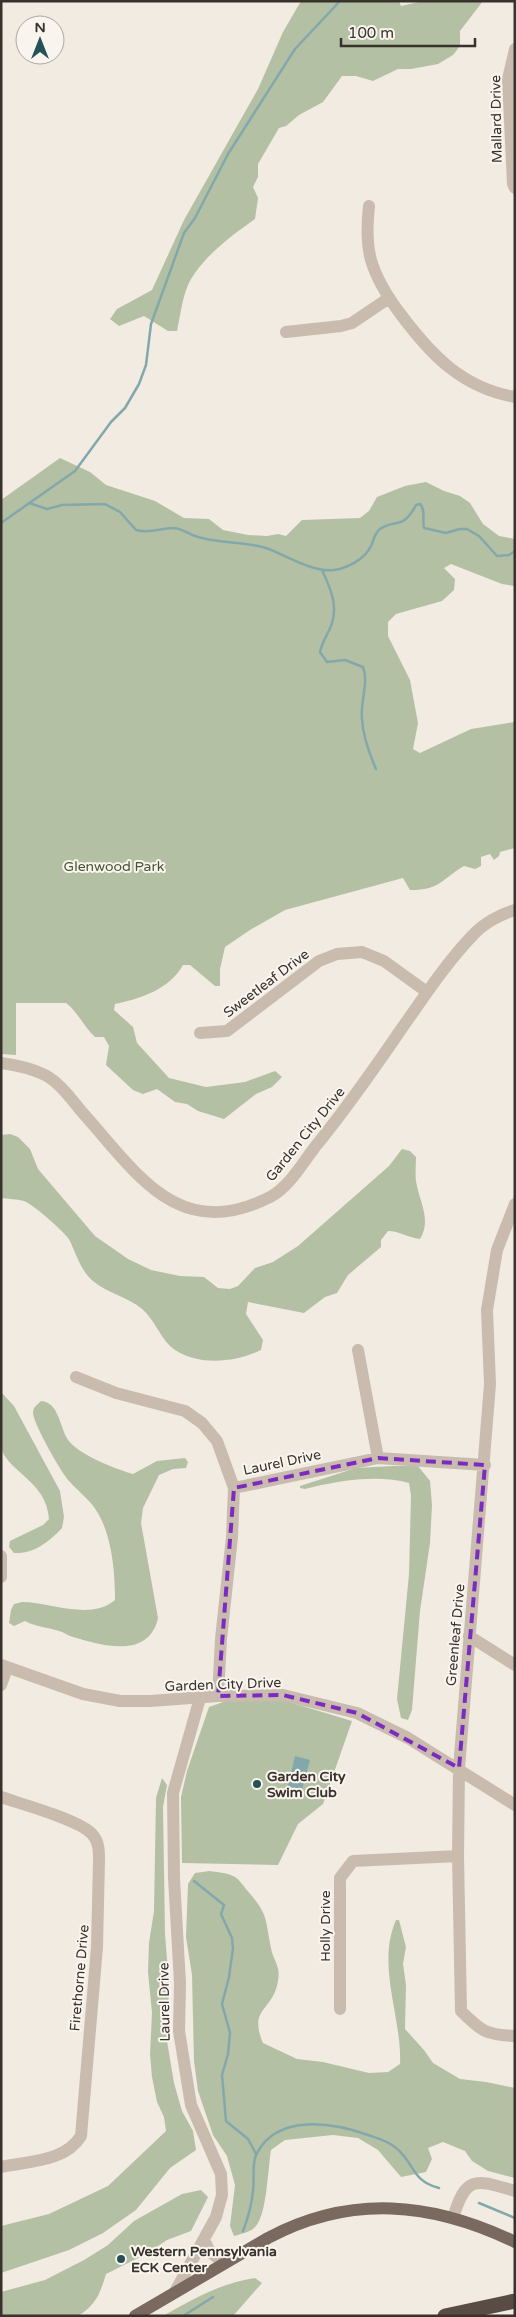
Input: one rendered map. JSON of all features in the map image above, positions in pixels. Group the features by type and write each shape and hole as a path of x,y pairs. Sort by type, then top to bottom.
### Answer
{"highway":[{"path":"445,2316 515,2301"}],"main road":[{"path":"135,2316 176,2290 288,2227 330,2213 368,2208 404,2208 453,2218 515,2242"}],"street":[{"name":"Mallard Drive","path":"515,49 508,79 513,184 515,188"},
{"path":"369,206 367,227 371,258 388,298 424,345 448,368 480,386 515,397"},
{"path":"286,332 352,323 388,298"},
{"name":"Garden City Drive","path":"1,1063 24,1066 46,1076 71,1099 145,1183 166,1200 186,1208 210,1212 237,1211 275,1194 291,1178 347,1107 427,992 474,934 492,921 515,910"},
{"name":"Sweetleaf Drive","path":"200,1034 227,1031 319,961 337,954 362,952 384,961 427,992"},
{"name":"Greenleaf Drive","path":"515,1204 497,1250 487,1310 490,1384 485,1465 459,1768 458,1856 461,2011 476,2026 492,2035 515,2036"},
{"path":"358,1350 378,1458"},
{"path":"76,1377 116,1393 185,1411 202,1422 217,1441 234,1488"},
{"name":"Laurel Drive","path":"218,1696 220,1639 232,1537 234,1488 378,1458 485,1465"},
{"path":"1,1556 1,1577"},
{"path":"469,1636 515,1664"},
{"path":"1,1685 4,1667"},
{"name":"Garden City Drive","path":"4,1667 83,1694 120,1700 150,1701 218,1696 283,1695 357,1713 408,1738 459,1768 515,1805"},
{"name":"Laurel Drive","path":"176,2290 221,2205 222,2184 216,2162 191,2105 180,2047 180,1983 174,1900 173,1811 176,1778 200,1698"},
{"name":"Firethorne Drive","path":"1,1797 76,1824 92,1832 98,1846 99,1860 98,1947 81,2136 70,2151 58,2156 1,2167"},
{"name":"Holly Drive","path":"340,2009 340,1878 353,1861 458,1856"},
{"path":"453,2218 462,2192 472,2183 487,2184 515,2191"},
{"path":"204,2240 210,2252 224,2263"}],"highlighted area":[{"path":"378,1458 485,1465 459,1768 357,1713 283,1695 218,1696 234,1488"}],"green space":[{"path":"301,1 399,1 401,6 423,1 483,1 460,31 460,46 453,55 438,64 411,69 398,69 373,81 356,76 342,76 323,102 299,115 286,126 279,128 258,164 258,177 253,187 258,198 255,219 217,248 194,275 184,296 177,331 168,331 144,316 119,326 110,319 117,309 152,290 184,220 258,89 283,32"},
{"name":"Glenwood Park","path":"60,458 90,472 106,485 155,501 184,518 209,519 223,530 248,535 267,536 278,534 286,536 302,520 360,518 369,511 377,497 405,486 426,482 460,496 470,503 483,524 499,536 515,539 515,586 502,584 451,564 444,568 455,579 454,590 442,601 396,614 388,622 388,636 410,680 418,723 413,749 420,753 471,729 515,722 515,848 500,852 499,856 494,860 490,854 481,857 481,866 475,869 464,866 440,883 428,888 410,890 403,878 285,910 225,947 220,969 220,986 215,986 190,965 183,965 170,981 154,992 115,1004 114,1010 133,1027 137,1043 169,1078 206,1087 245,1082 275,1071 282,1077 272,1087 256,1094 224,1119 198,1111 187,1104 175,1102 157,1089 143,1094 133,1090 106,1065 109,1046 104,1037 95,1037 66,1003 16,1003 16,1055 1,1054 1,500"},
{"path":"10,1134 18,1137 30,1149 38,1169 95,1236 128,1259 151,1270 180,1276 204,1277 218,1288 230,1289 238,1286 255,1268 273,1262 298,1246 389,1166 402,1149 410,1151 416,1157 416,1181 424,1210 425,1225 420,1239 388,1231 381,1240 381,1247 348,1275 337,1293 325,1297 304,1313 248,1302 246,1314 263,1340 261,1350 239,1358 215,1361 202,1360 180,1353 170,1346 150,1317 142,1309 93,1281 79,1262 70,1241 49,1219 24,1201 1,1198 1,1135"},
{"path":"1,1392 14,1406 60,1491 64,1517 62,1528 52,1538 35,1549 21,1553 14,1553 9,1547 10,1541 43,1525 49,1519 47,1506 41,1495 4,1455 1,1447"},
{"path":"41,1401 47,1402 52,1406 65,1435 73,1446 108,1465 133,1474 157,1461 185,1458 188,1462 186,1468 173,1469 159,1475 143,1508 141,1523 158,1618 153,1631 145,1640 135,1644 111,1646 98,1644 25,1621 14,1626 9,1623 14,1604 22,1602 82,1610 105,1606 115,1600 113,1566 106,1530 96,1510 72,1485 54,1459 33,1413 34,1408"},
{"path":"418,1466 430,1481 432,1505 430,1543 420,1611 412,1710 408,1720 401,1718 397,1699 409,1574 411,1496 409,1483 397,1480 370,1479 330,1483 305,1489 300,1488 300,1486 356,1468"},
{"name":"Garden City Swim Club","path":"279,1699 352,1721 323,1804 298,1824 278,1865 182,1863 181,1797 187,1771 209,1707 229,1700"},
{"path":"162,1778 167,1785 163,1807 165,1934 169,1984 167,2041 174,2083 182,2111 193,2131 196,2150 170,2168 136,2210 103,2233 69,2250 1,2273 1,2226 49,2214 108,2186 166,2131 164,2117 157,2102 152,2077 150,2054 152,2013 148,1972 149,1943 154,1911 156,1798"},
{"path":"210,1871 228,1874 237,1878 262,1910 279,1976 275,1991 260,2016 258,2022 259,2031 263,2043 297,2059 323,2062 369,2073 388,2072 400,2064 400,2046 391,1991 388,1955 396,1920 399,1920 406,1947 403,1964 406,1985 405,2029 433,2063 460,2079 515,2088 515,2178 488,2171 472,2161 465,2151 443,2142 428,2148 432,2159 426,2172 401,2177 378,2150 358,2138 333,2135 285,2140 271,2150 265,2198 258,2223 251,2230 234,2236 230,2226 235,2185 227,2156 213,2135 198,2091 194,2061 192,1975 186,1937 188,1884 195,1873"},
{"path":"201,2190 208,2197 191,2231 167,2240 146,2254 106,2274 102,2287 93,2303 78,2316 1,2316 1,2292 45,2280 108,2245 134,2221 182,2194"},
{"path":"255,2278 262,2283 233,2316 163,2316 219,2288"}],"water":[{"path":"295,1756 310,1760 302,1790 288,1786"}],"waterway":[{"path":"1,523 75,471 111,422 125,408 139,384 146,365 151,324 184,233 195,218 228,154 295,49 340,1"},
{"path":"29,503 47,509 62,505 105,504 120,512 136,530 150,531 176,528 204,539 266,548 317,569 326,570 334,570 356,562 368,551 375,535 380,529 403,521 416,505 420,504 422,506 424,528 446,533 467,529 479,536 497,556 509,555 515,551"},
{"path":"322,570 334,603 334,616 320,652 327,662 345,660 363,667 365,673 363,725 367,744 376,769"},
{"path":"194,1881 224,1905 221,1914 232,1938 233,1948 229,1977 222,2004 230,2033 228,2054 222,2075 226,2121 248,2139 256,2154"},
{"path":"243,2231 252,2201 255,2157 266,2140 278,2132 292,2127 308,2124 339,2127 383,2140 402,2154 423,2181 439,2188"},
{"path":"479,2203 515,2218"},
{"path":"183,2316 213,2297"}],"place":[{"name":"Garden City Swim Club","path":"257,1784"},
{"name":"Western Pennsylvania ECK Center","path":"121,2259"}]}
